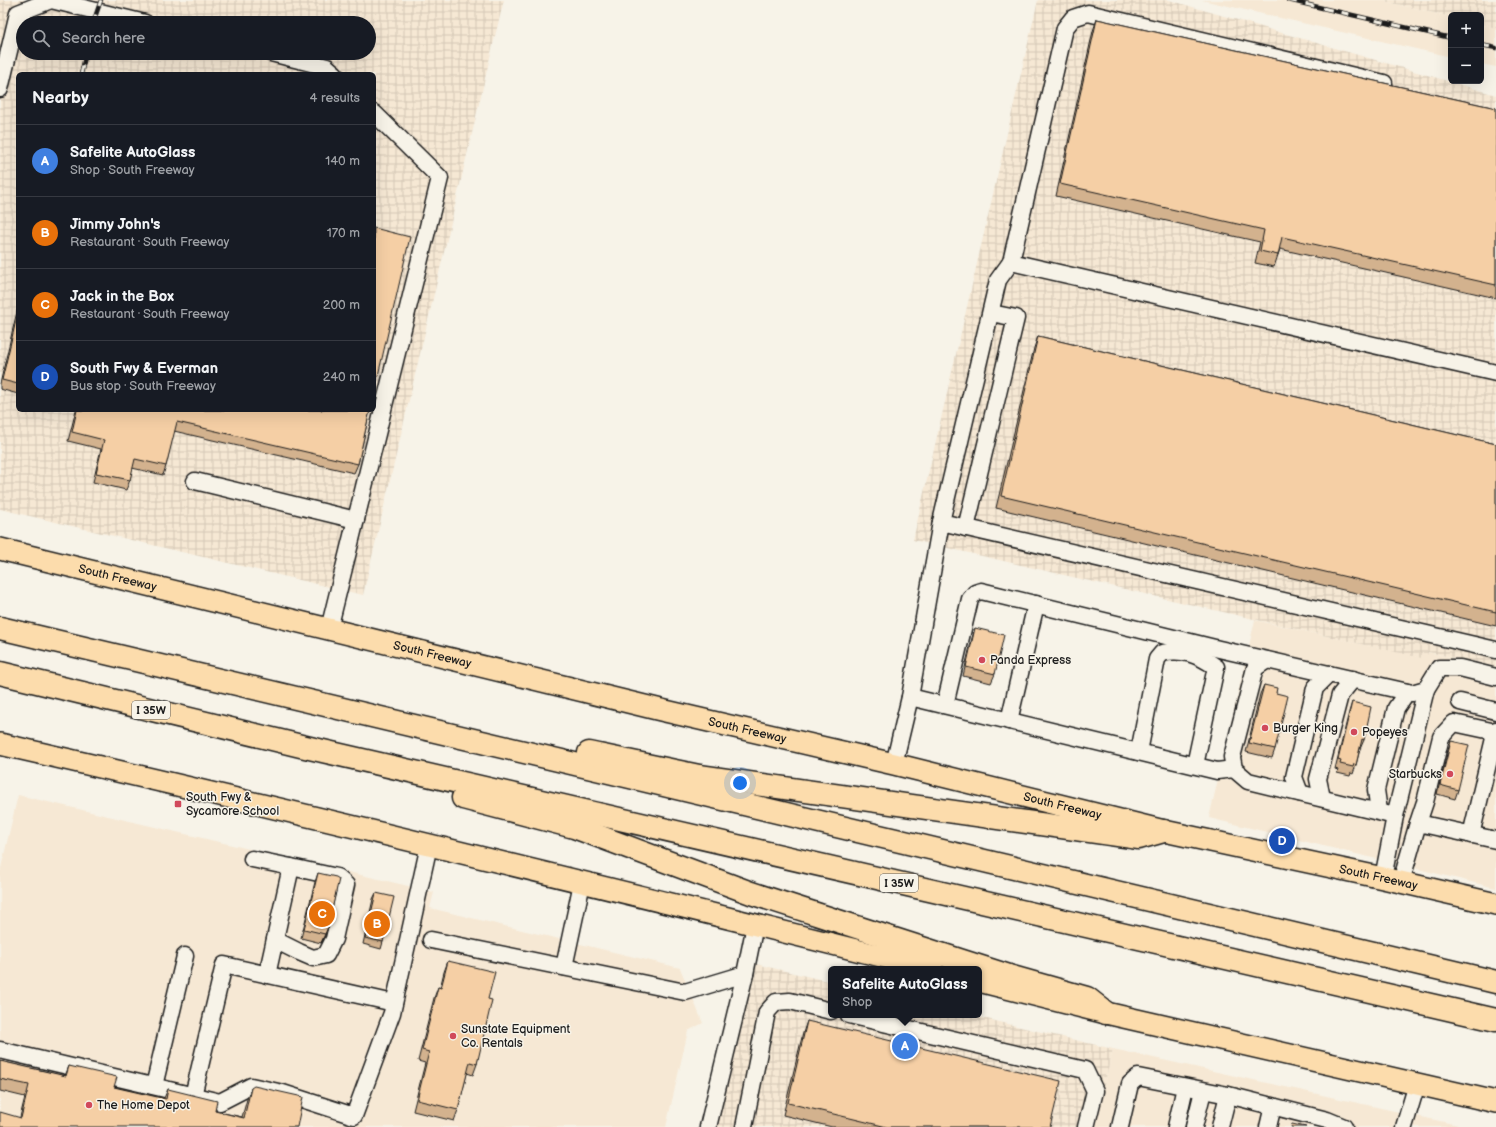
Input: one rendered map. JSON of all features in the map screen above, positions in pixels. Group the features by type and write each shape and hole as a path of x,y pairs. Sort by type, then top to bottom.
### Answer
{"highway":[{"path":"0,628 1496,982"},
{"name":"I 35W","path":"0,673 301,746 1496,1020"},
{"path":"471,740 520,740 699,776 1139,838 1164,831"},
{"path":"301,746 329,764 574,827 751,893 978,966"},
{"path":"982,967 1087,998 1106,1013"}],"main road":[{"name":"South Freeway","path":"0,549 661,710 894,764 1164,831 1496,904"},
{"path":"0,744 429,845 920,966"},
{"path":"982,982 1106,1013 1492,1100"}],"lane":[{"path":"17,16 18,13 52,0 117,16"},
{"path":"894,764 910,697 941,522 998,280 1011,262 1065,28 1073,18 1088,13 1396,86"},
{"path":"0,89 16,21"},
{"path":"299,60 327,67 333,72"},
{"path":"329,629 440,178 376,115"},
{"path":"1011,262 1496,373"},
{"path":"966,528 1016,318 991,313"},
{"path":"195,481 356,520"},
{"path":"941,522 1496,650"},
{"path":"945,705 970,599 975,593 981,591 1219,649 1407,692 1412,693 1426,689"},
{"path":"1009,721 1036,604"},
{"path":"1194,765 1210,663 1219,649"},
{"path":"1139,752 1157,659 1162,653 1173,650 1201,657 1210,663"},
{"path":"1267,660 1255,668 1232,757 1234,769 1248,781 1396,816"},
{"path":"1392,880 1396,816 1426,689 1439,668 1460,668 1496,676"},
{"path":"1300,793 1294,777 1315,688 1329,674"},
{"path":"1322,798 1318,779 1340,695 1353,679"},
{"path":"1379,811 1376,790 1396,708 1407,692"},
{"path":"910,697 1217,771 1234,769"},
{"path":"1460,702 1496,711"},
{"path":"1392,880 1418,823 1425,802 1441,738 1454,724 1496,731 1471,834"},
{"path":"1418,823 1496,840"},
{"path":"0,1050 220,1102 251,1086 283,1093 353,1121 392,1014 429,845"},
{"path":"252,859 337,877 346,885 334,939 326,955 313,958 275,940"},
{"path":"268,975 291,867"},
{"path":"564,967 582,883"},
{"path":"708,1127 745,974 755,925"},
{"path":"431,940 685,992 745,974"},
{"path":"154,1086 185,956"},
{"path":"193,1096 224,965 394,1003"},
{"path":"744,1127 767,1012 776,1002 790,1001 828,1010"},
{"path":"863,1018 1085,1070 1095,1091 1086,1127"},
{"path":"1120,1127 1130,1084 1138,1077 1273,1106 1327,1120 1344,1127"},
{"path":"1404,1127 1416,1084"},
{"path":"1176,1127 1185,1087"},
{"path":"1194,1127 1203,1091"},
{"path":"1220,1127 1228,1096"},
{"path":"1268,1127 1273,1106"}],"shaded area":[{"path":"0,0 504,0 363,595 0,509"},
{"path":"1038,0 1169,0 1448,81 1448,84 1458,84 1496,95 1496,667 1428,652 1426,659 913,540"},
{"path":"1202,0 1380,0 1448,16 1448,56"},
{"path":"1380,0 1496,0 1496,28 1484,25 1484,12 1448,12 1448,16"},
{"path":"1484,25 1496,28 1496,67 1484,65"},
{"path":"1255,620 1425,658 1427,652 1496,667 1496,888 1209,818"},
{"path":"18,795 434,892 430,908 680,968 703,1023 688,1031 666,1127 0,1127 0,872"},
{"path":"752,963 828,981 828,1018 982,1018 1113,1049 1094,1127 713,1127"},
{"path":"1113,1049 1467,1127 1094,1127"}],"building":[{"path":"1097,19 1496,108 1496,285 1282,237 1278,255 1260,251 1264,230 1060,184"},
{"path":"376,228 410,237 376,384"},
{"path":"16,320 16,384 2,380"},
{"path":"1038,336 1496,444 1496,612 1001,496"},
{"path":"77,412 370,412 358,464 177,422 166,466 135,459 130,480 96,473 104,440 72,432"},
{"name":"Panda Express","path":"975,628 1004,635 995,674 966,667"},
{"name":"Burger King","path":"1264,685 1277,688 1276,693 1288,696 1275,749 1249,743"},
{"name":"Popeyes","path":"1352,702 1371,707 1364,740 1362,739 1356,765 1354,764 1353,767 1340,764 1341,761 1338,760"},
{"name":"Starbucks","path":"1451,741 1469,745 1458,790 1440,785"},
{"path":"318,873 339,879 325,934 304,929"},
{"path":"376,893 394,897 383,942 365,938"},
{"name":"Sunstate Equipment Co. Rentals","path":"448,961 495,972 488,999 492,1000 477,1064 470,1062 458,1110 417,1100 429,1052 422,1050 438,987 441,988"},
{"path":"807,1021 1061,1081 1050,1127 887,1127 788,1103"},
{"path":"0,1061 66,1076 69,1066 117,1077 114,1087 166,1099 168,1089 217,1101 215,1111 244,1118 251,1088 254,1086 303,1097 297,1127 0,1127 0,1112 21,1118 29,1085 0,1079"},
{"path":"1292,1124 1306,1127 1291,1127"}],"railway":[{"path":"95,16 101,0"},
{"path":"1288,0 1448,37"},
{"path":"1484,46 1496,48"},
{"path":"81,72 84,60"}],"place":[{"name":"Panda Express","path":"982,660"},
{"name":"Burger King","path":"1265,728"},
{"name":"Popeyes","path":"1354,732"},
{"name":"Starbucks","path":"1450,774"},
{"name":"South Fwy & Sycamore School","path":"178,804"},
{"name":"South Fwy & Everman","path":"1282,841"},
{"name":"Jack in the Box","path":"322,914"},
{"name":"Jimmy John's","path":"377,924"},
{"name":"Sunstate Equipment Co. Rentals","path":"453,1036"},
{"name":"Safelite AutoGlass","path":"905,1046"},
{"name":"The Home Depot","path":"89,1105"}]}
